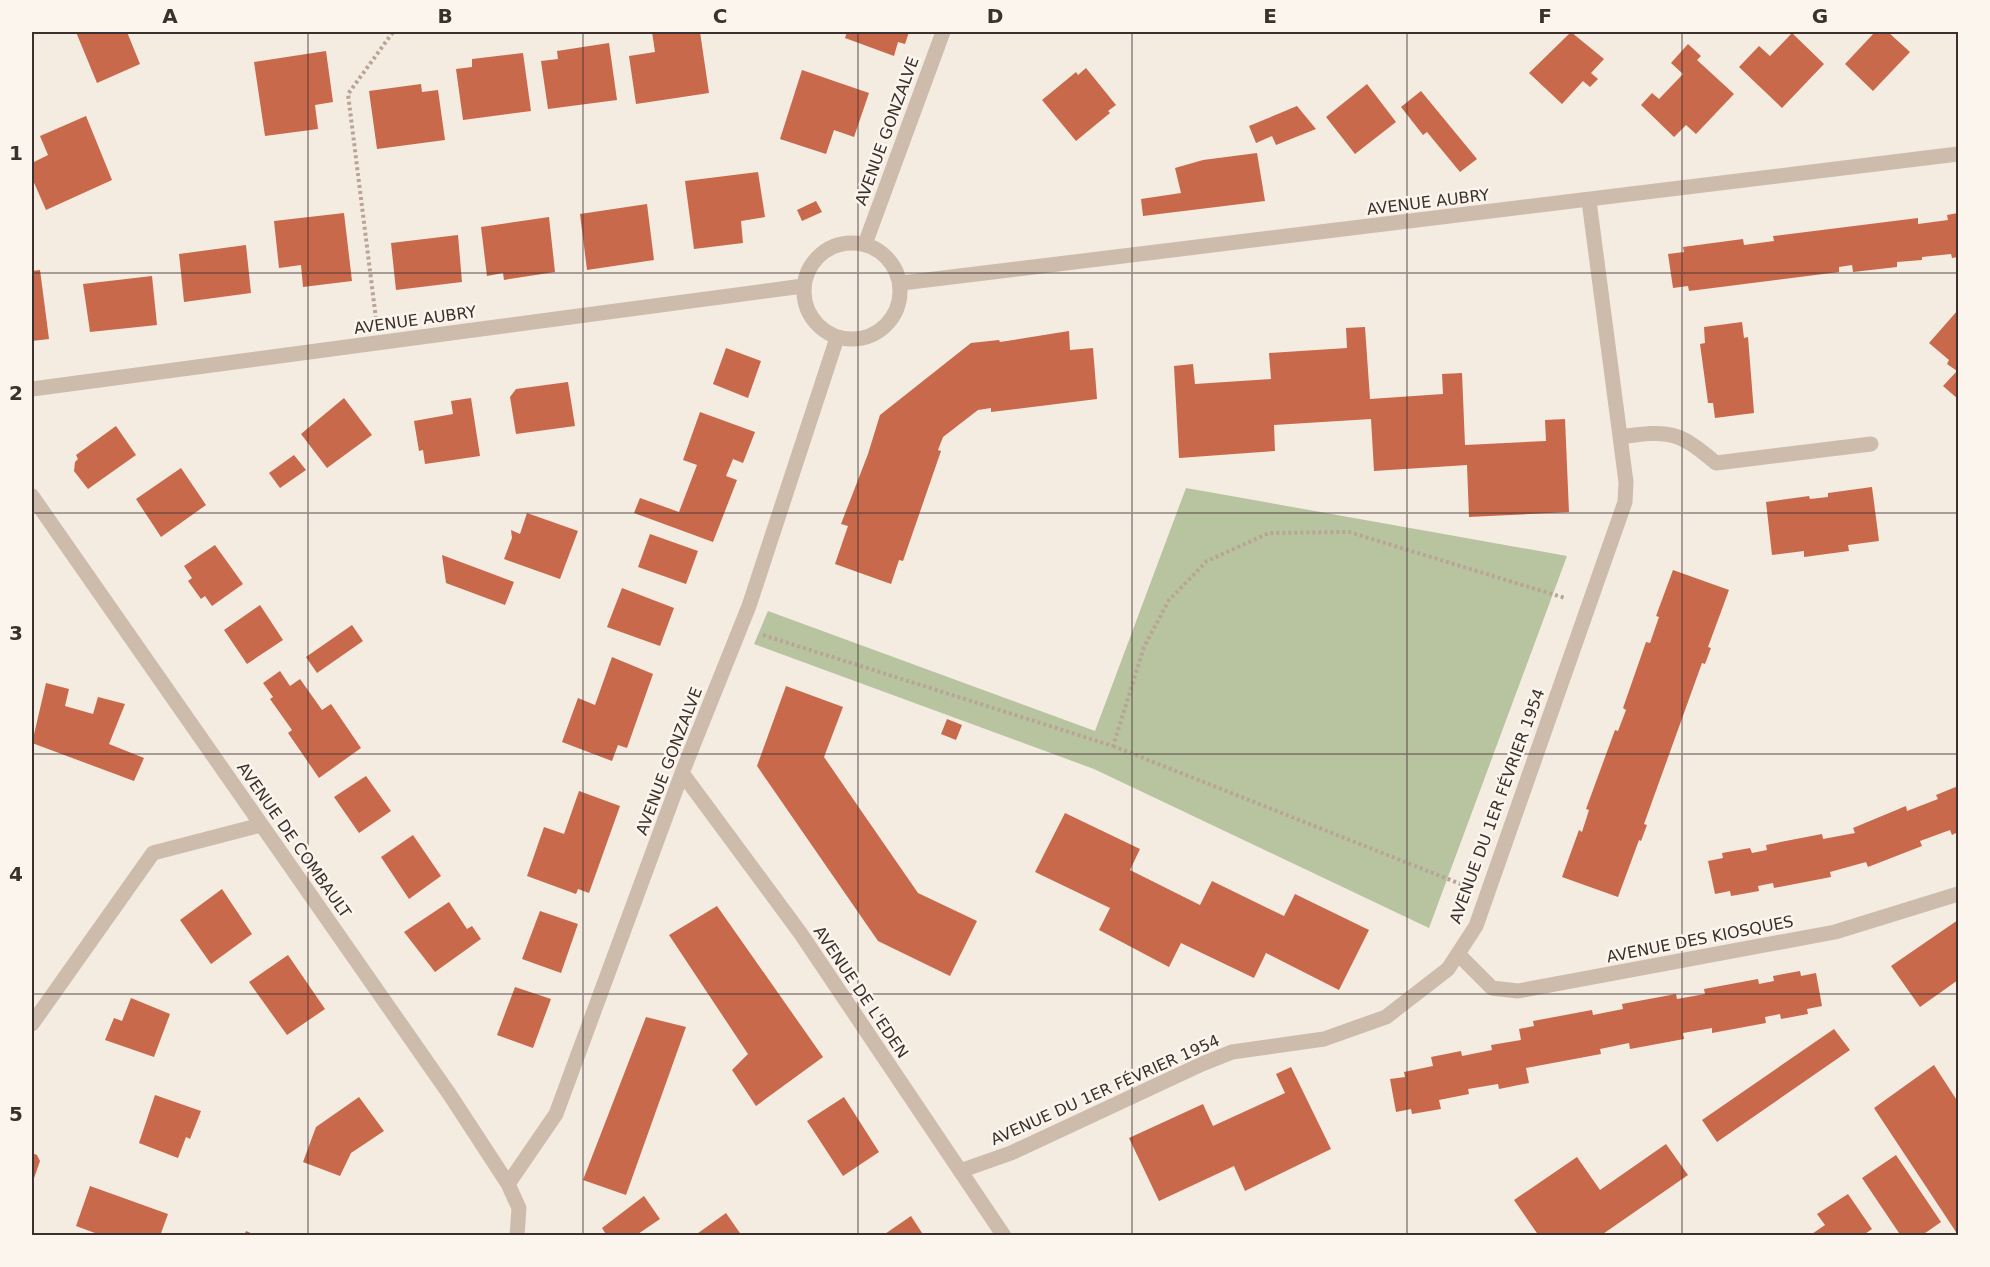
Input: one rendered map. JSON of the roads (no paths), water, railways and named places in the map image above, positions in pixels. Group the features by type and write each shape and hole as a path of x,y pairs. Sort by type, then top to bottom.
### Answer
{"street":[{"name":"AVENUE GONZALVE","path":"865,244 943,32"},
{"name":"AVENUE AUBRY","path":"902,283 1589,201 1959,154"},
{"name":"AVENUE DU 1ER FÉVRIER 1954","path":"960,1172 1011,1153 1232,1052 1324,1039 1386,1017 1448,969 1458,954 1476,926 1624,502 1626,482 1621,437 1589,201"},
{"path":"838,244 865,244 881,251 893,264 902,283 899,304 884,328 869,337 854,340 837,338 812,319 805,303 804,286 808,269 818,256 838,244"},
{"name":"AVENUE AUBRY","path":"32,389 804,286"},
{"name":"AVENUE GONZALVE","path":"508,1184 556,1114 682,773 740,627 837,338"},
{"path":"1621,437 1660,431 1688,440 1716,463 1871,444"},
{"name":"AVENUE DE COMBAULT","path":"32,496 450,1095 508,1184 519,1208 520,1235"},
{"name":"AVENUE DE L'EDEN","path":"682,773 801,934 1004,1236"},
{"path":"32,1024 153,854 261,825"},
{"name":"AVENUE DES KIOSQUES","path":"1458,954 1492,988 1518,992 1835,932 1959,894"}]}
